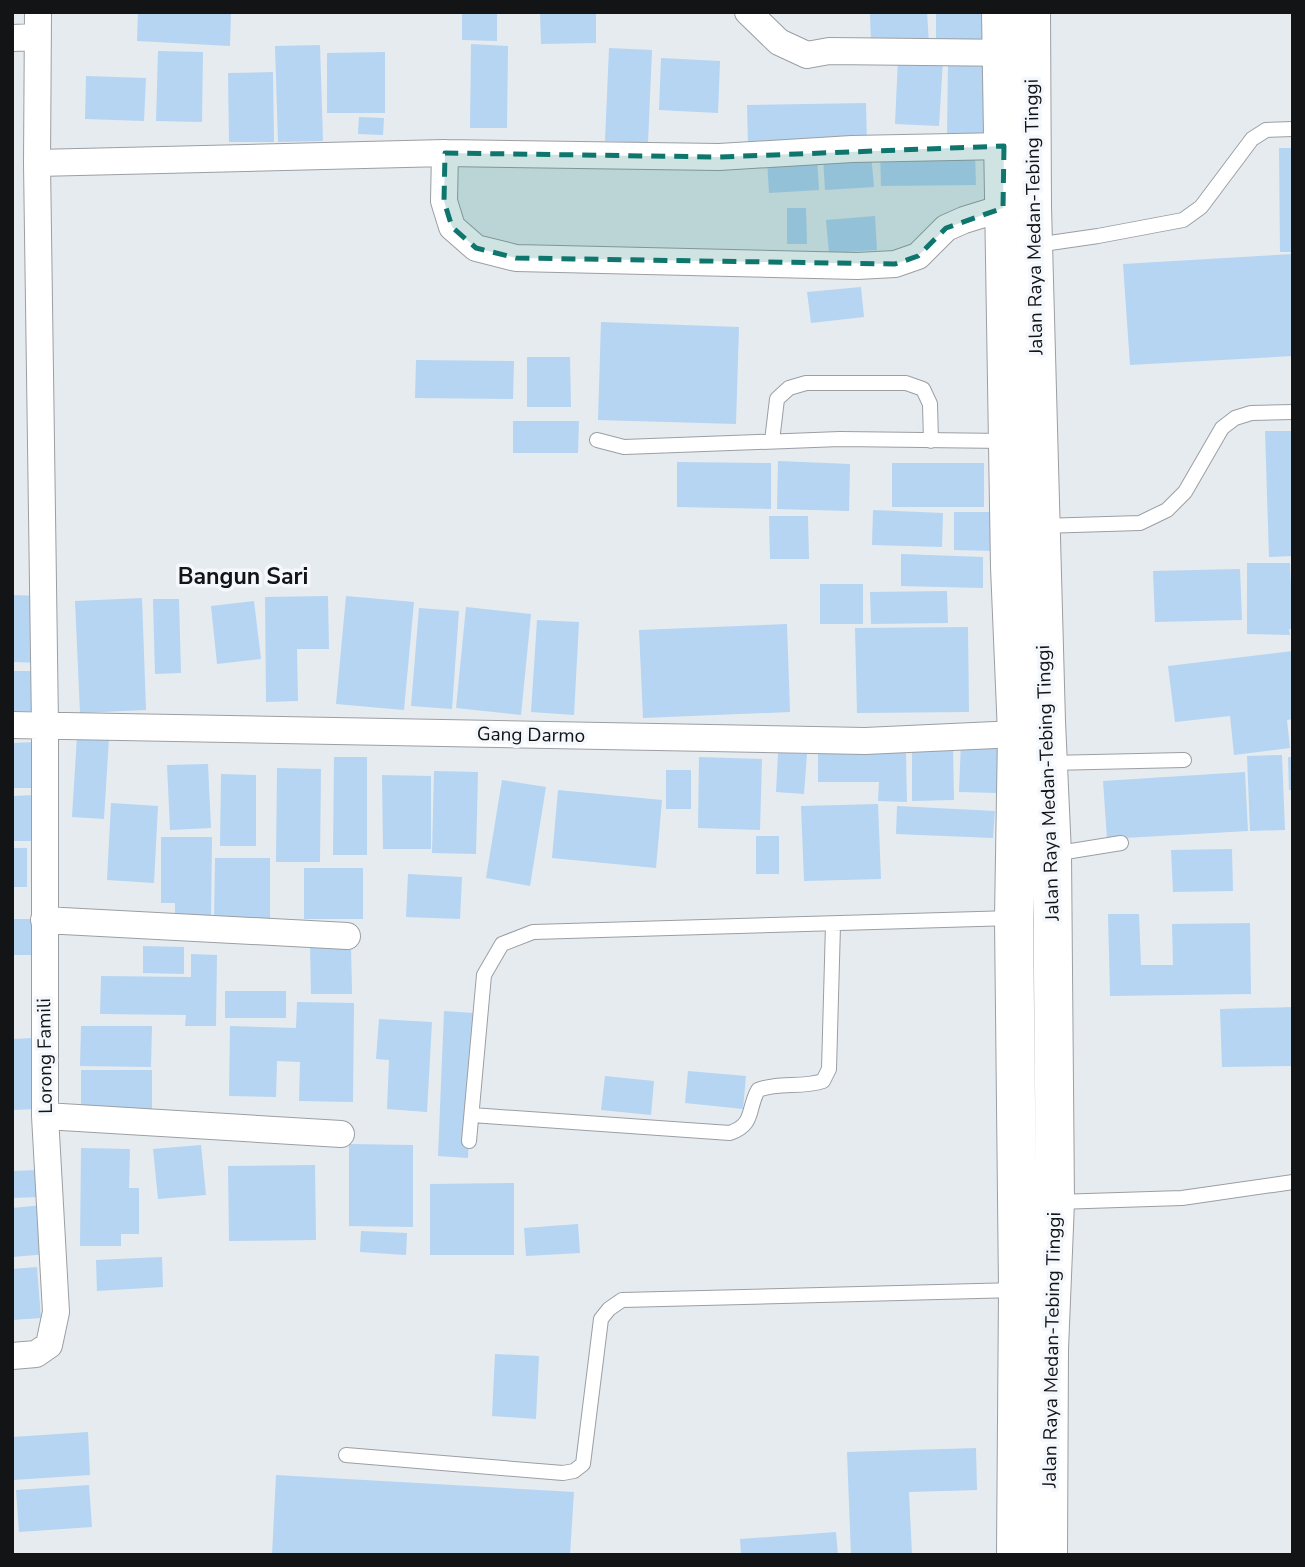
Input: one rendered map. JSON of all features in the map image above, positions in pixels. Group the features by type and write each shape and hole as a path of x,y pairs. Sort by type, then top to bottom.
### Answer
{"highway":[{"name":"Jalan Raya Medan-Tebing Tinggi","path":"1001,12 1016,53 1034,245 1052,854 1055,1202 1049,1349 1048,1555"},
{"name":"Jalan Raya Medan-Tebing Tinggi","path":"1016,1555 1018,1290 1014,918 1017,734 1003,208 1004,146 1016,53 1031,12"}],"street":[{"path":"748,12 779,42 807,55 829,51 1016,53"},
{"name":"Lorong Famili","path":"12,1356 36,1354 49,1345 56,1312 45,1116 45,725 37,163 30,29"},
{"path":"37,163 445,153 719,157 852,149 1004,146"},
{"path":"445,153 444,201 452,227 476,248 516,258 857,266 895,264 918,256 946,228 1003,208"},
{"name":"Gang Darmo","path":"12,725 865,741 1017,734"},
{"path":"44,920 347,936"},
{"path":"45,1116 341,1134"}],"lane":[{"path":"1034,245 1183,220 1201,206 1252,139 1266,130 1293,129"},
{"path":"772,441 777,399 789,388 806,383 906,383 923,389 930,404 931,441"},
{"path":"1041,526 1140,523 1167,510 1185,492 1222,428 1236,418 1251,413 1293,412"},
{"path":"597,440 624,447 840,439 1008,441"},
{"path":"1048,763 1184,760"},
{"path":"1052,854 1121,843"},
{"path":"469,1141 484,975 502,944 533,932 1014,918"},
{"path":"472,1115 730,1133 742,1129 749,1118 758,1090 765,1087 810,1085 823,1081 829,1069 833,925"},
{"path":"1055,1202 1182,1198 1293,1182"},
{"path":"346,1455 563,1473 574,1471 583,1464 601,1318 622,1300 1018,1290"}],"highlighted area":[{"path":"1004,146 1003,208 946,228 918,256 895,264 516,258 476,248 452,227 444,201 445,153 719,157"}],"building":[{"path":"138,12 231,12 230,46 137,41"},
{"path":"462,12 497,12 497,41 462,40"},
{"path":"540,12 596,12 596,43 541,44"},
{"path":"927,12 929,43 871,44 870,14"},
{"path":"936,12 987,12 987,45 936,44"},
{"path":"471,44 508,46 507,128 470,128"},
{"path":"320,45 323,141 278,142 275,46"},
{"path":"609,48 652,50 648,143 605,141"},
{"path":"158,51 203,52 202,122 156,121"},
{"path":"385,52 385,113 327,113 327,53"},
{"path":"661,58 720,61 718,113 659,110"},
{"path":"898,58 943,60 939,126 895,124"},
{"path":"948,60 987,61 986,138 947,137"},
{"path":"273,72 274,142 229,142 228,73"},
{"path":"86,76 146,78 144,121 85,119"},
{"path":"866,103 867,144 748,147 747,105"},
{"path":"359,117 384,118 383,135 358,134"},
{"path":"1279,148 1293,148 1293,252 1280,252"},
{"path":"975,151 976,185 881,186 880,152"},
{"path":"871,153 874,187 825,190 823,157"},
{"path":"817,157 819,190 769,193 767,160"},
{"path":"787,208 806,208 807,244 787,244"},
{"path":"875,216 877,250 829,253 826,220"},
{"path":"1293,254 1293,356 1130,365 1123,264"},
{"path":"861,287 864,317 811,323 807,292"},
{"path":"601,322 739,327 736,424 598,420"},
{"path":"527,357 570,357 571,407 527,407"},
{"path":"416,360 514,361 513,399 415,398"},
{"path":"513,421 579,421 578,453 513,453"},
{"path":"1265,431 1293,431 1293,556 1269,557"},
{"path":"778,461 850,464 849,511 777,509"},
{"path":"677,462 771,463 771,509 677,507"},
{"path":"892,463 984,463 984,507 892,507"},
{"path":"873,510 943,513 942,547 872,545"},
{"path":"954,512 993,512 993,551 954,550"},
{"path":"769,516 808,516 809,559 770,559"},
{"path":"901,554 983,557 983,588 901,586"},
{"path":"1247,563 1290,563 1293,629 1289,629 1290,635 1247,634"},
{"path":"1240,569 1242,620 1155,622 1153,571"},
{"path":"820,584 863,584 863,624 820,624"},
{"path":"947,591 948,623 871,624 870,592"},
{"path":"12,595 43,596 40,663 12,662"},
{"path":"328,596 329,649 297,649 298,701 266,702 265,597"},
{"path":"346,596 414,602 404,710 336,704"},
{"path":"142,598 146,710 80,713 75,601"},
{"path":"153,599 179,599 181,673 155,674"},
{"path":"254,601 261,659 217,664 211,606"},
{"path":"466,607 531,614 521,715 456,708"},
{"path":"419,608 459,611 452,709 411,706"},
{"path":"537,620 579,622 574,715 531,712"},
{"path":"787,624 790,712 643,718 639,630"},
{"path":"968,627 969,712 857,713 855,628"},
{"path":"1293,651 1293,719 1287,720 1290,748 1234,755 1230,716 1175,722 1168,666"},
{"path":"12,671 41,671 41,711 12,711"},
{"path":"77,736 109,738 104,819 72,817"},
{"path":"961,741 999,743 997,793 959,792"},
{"path":"37,742 38,788 12,788 12,743"},
{"path":"912,744 953,744 954,800 912,801"},
{"path":"818,751 906,752 907,802 878,801 879,782 818,782"},
{"path":"778,753 807,754 804,794 776,792"},
{"path":"1282,755 1285,830 1250,831 1247,756"},
{"path":"334,757 367,757 367,855 333,855"},
{"path":"699,757 762,759 760,830 698,828"},
{"path":"1288,757 1293,757 1293,790 1289,790"},
{"path":"208,764 211,828 170,830 167,765"},
{"path":"277,768 321,769 320,862 276,862"},
{"path":"666,770 691,770 691,809 666,809"},
{"path":"434,771 478,772 476,854 432,853"},
{"path":"1245,772 1248,831 1107,839 1103,781"},
{"path":"221,774 256,775 256,846 220,846"},
{"path":"382,775 431,776 431,849 383,849"},
{"path":"502,780 546,787 530,886 486,878"},
{"path":"558,790 662,800 656,868 552,858"},
{"path":"36,795 36,841 12,841 12,796"},
{"path":"111,803 158,806 154,883 107,880"},
{"path":"878,804 881,879 804,881 801,806"},
{"path":"897,806 995,811 993,838 896,834"},
{"path":"756,836 779,836 779,874 756,874"},
{"path":"161,837 212,837 211,921 175,920 175,903 161,903"},
{"path":"12,848 27,848 27,887 12,887"},
{"path":"1232,849 1233,891 1173,892 1171,850"},
{"path":"215,858 270,858 270,921 214,921"},
{"path":"304,868 363,868 363,919 304,919"},
{"path":"408,874 462,877 460,919 406,917"},
{"path":"1108,914 1139,914 1141,965 1173,965 1172,924 1250,923 1251,994 1110,996"},
{"path":"12,919 34,919 35,955 12,955"},
{"path":"310,944 351,944 352,994 311,994"},
{"path":"143,946 184,947 184,974 143,973"},
{"path":"191,954 217,955 216,1026 185,1026 186,1015 100,1014 101,976 191,977"},
{"path":"225,991 286,991 286,1018 225,1018"},
{"path":"297,1002 354,1003 353,1102 299,1101 300,1062 277,1061 276,1097 229,1096 230,1026 296,1028"},
{"path":"1293,1007 1293,1066 1222,1067 1220,1009"},
{"path":"444,1011 474,1013 468,1158 438,1156"},
{"path":"379,1019 432,1022 427,1112 387,1109 389,1060 376,1059"},
{"path":"81,1026 152,1026 151,1067 80,1066"},
{"path":"33,1038 37,1109 12,1110 12,1039"},
{"path":"81,1070 152,1070 152,1113 81,1112"},
{"path":"688,1071 746,1076 743,1109 685,1103"},
{"path":"605,1076 654,1081 651,1115 601,1110"},
{"path":"349,1144 413,1145 413,1227 349,1226"},
{"path":"201,1145 206,1195 158,1199 153,1149"},
{"path":"81,1148 130,1149 129,1188 139,1188 139,1234 121,1234 121,1246 80,1246"},
{"path":"315,1165 316,1240 229,1241 228,1166"},
{"path":"38,1170 39,1197 12,1198 12,1171"},
{"path":"514,1183 514,1255 430,1255 430,1184"},
{"path":"43,1205 48,1254 12,1257 12,1208"},
{"path":"578,1224 580,1253 526,1256 524,1228"},
{"path":"361,1231 407,1233 406,1255 360,1252"},
{"path":"162,1257 163,1287 97,1291 96,1260"},
{"path":"37,1267 41,1318 12,1320 12,1269"},
{"path":"495,1354 539,1356 536,1419 492,1416"},
{"path":"88,1432 90,1475 13,1480 12,1437"},
{"path":"976,1448 977,1490 909,1492 912,1555 851,1555 847,1452"},
{"path":"276,1475 574,1492 570,1555 272,1555"},
{"path":"89,1485 92,1527 19,1532 16,1490"},
{"path":"836,1532 838,1555 741,1555 740,1539"}],"district":[{"name":"Bangun Sari","path":"243,576"}]}
